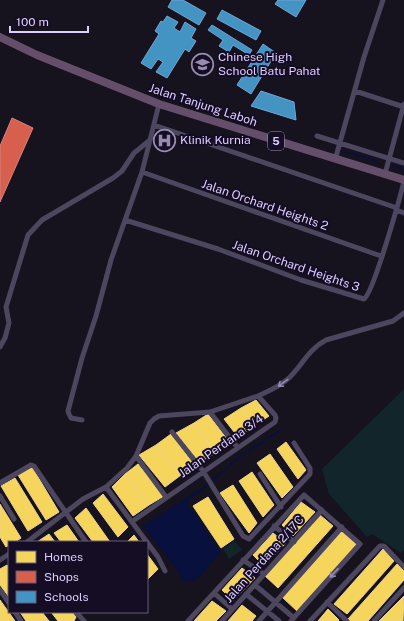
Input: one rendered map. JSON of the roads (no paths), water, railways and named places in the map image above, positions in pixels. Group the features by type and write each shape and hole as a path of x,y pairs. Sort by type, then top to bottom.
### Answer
{"highway":[{"name":"Jalan Tanjung Laboh","path":"0,37 37,55 159,104 335,160 387,166 403,186"}],"street":[{"path":"335,160 383,0"},
{"path":"355,91 404,106 387,166"},
{"path":"82,420 71,418 68,411 111,260 142,172 159,104"},
{"path":"154,125 396,209 404,214"},
{"path":"317,136 341,144 387,166 404,163"},
{"path":"0,347 5,338 8,322 6,307 28,235 42,220 122,171 134,153 150,140"},
{"name":"Jalan Orchard Heights 2","path":"142,172 381,256"},
{"name":"Jalan Orchard Heights 3","path":"125,220 218,249 360,299 364,299 369,295 403,186"},
{"path":"258,396 281,385 303,362 309,352 326,340 393,321 404,313"},
{"name":"Jalan Perdana 3/4","path":"28,541 93,493 106,487 127,468 136,456 150,423 154,419 159,416 210,412 258,396 276,418 275,422 133,521"},
{"path":"210,412 238,447"},
{"path":"172,432 203,471 246,539 253,537 307,478 311,471 294,443"},
{"path":"136,456 166,497"},
{"path":"0,483 33,465 85,541"},
{"path":"260,474 281,507"},
{"path":"106,487 147,541"},
{"path":"188,621 304,495 359,542 359,547 292,619 276,602 255,585"},
{"path":"0,496 14,519"},
{"name":"Jalan Perdana 2/17C","path":"222,621 322,510"},
{"path":"274,526 294,542"},
{"path":"259,621 342,527"},
{"path":"148,543 165,571"},
{"path":"310,621 382,545 404,567"},
{"path":"243,560 264,574"},
{"path":"374,621 404,588"},
{"path":"0,590 8,602"},
{"path":"214,593 232,609"},
{"path":"246,594 279,621"},
{"path":"328,602 348,621"},
{"path":"16,613 22,621"},
{"path":"77,613 84,621"}],"waterway":[{"path":"342,151 376,161"},
{"path":"390,165 404,169"},
{"path":"201,490 242,455 281,430"}],"place":[{"name":"Chinese High School Batu Pahat","path":"202,64"},
{"name":"Klinik Kurnia","path":"164,140"}]}
